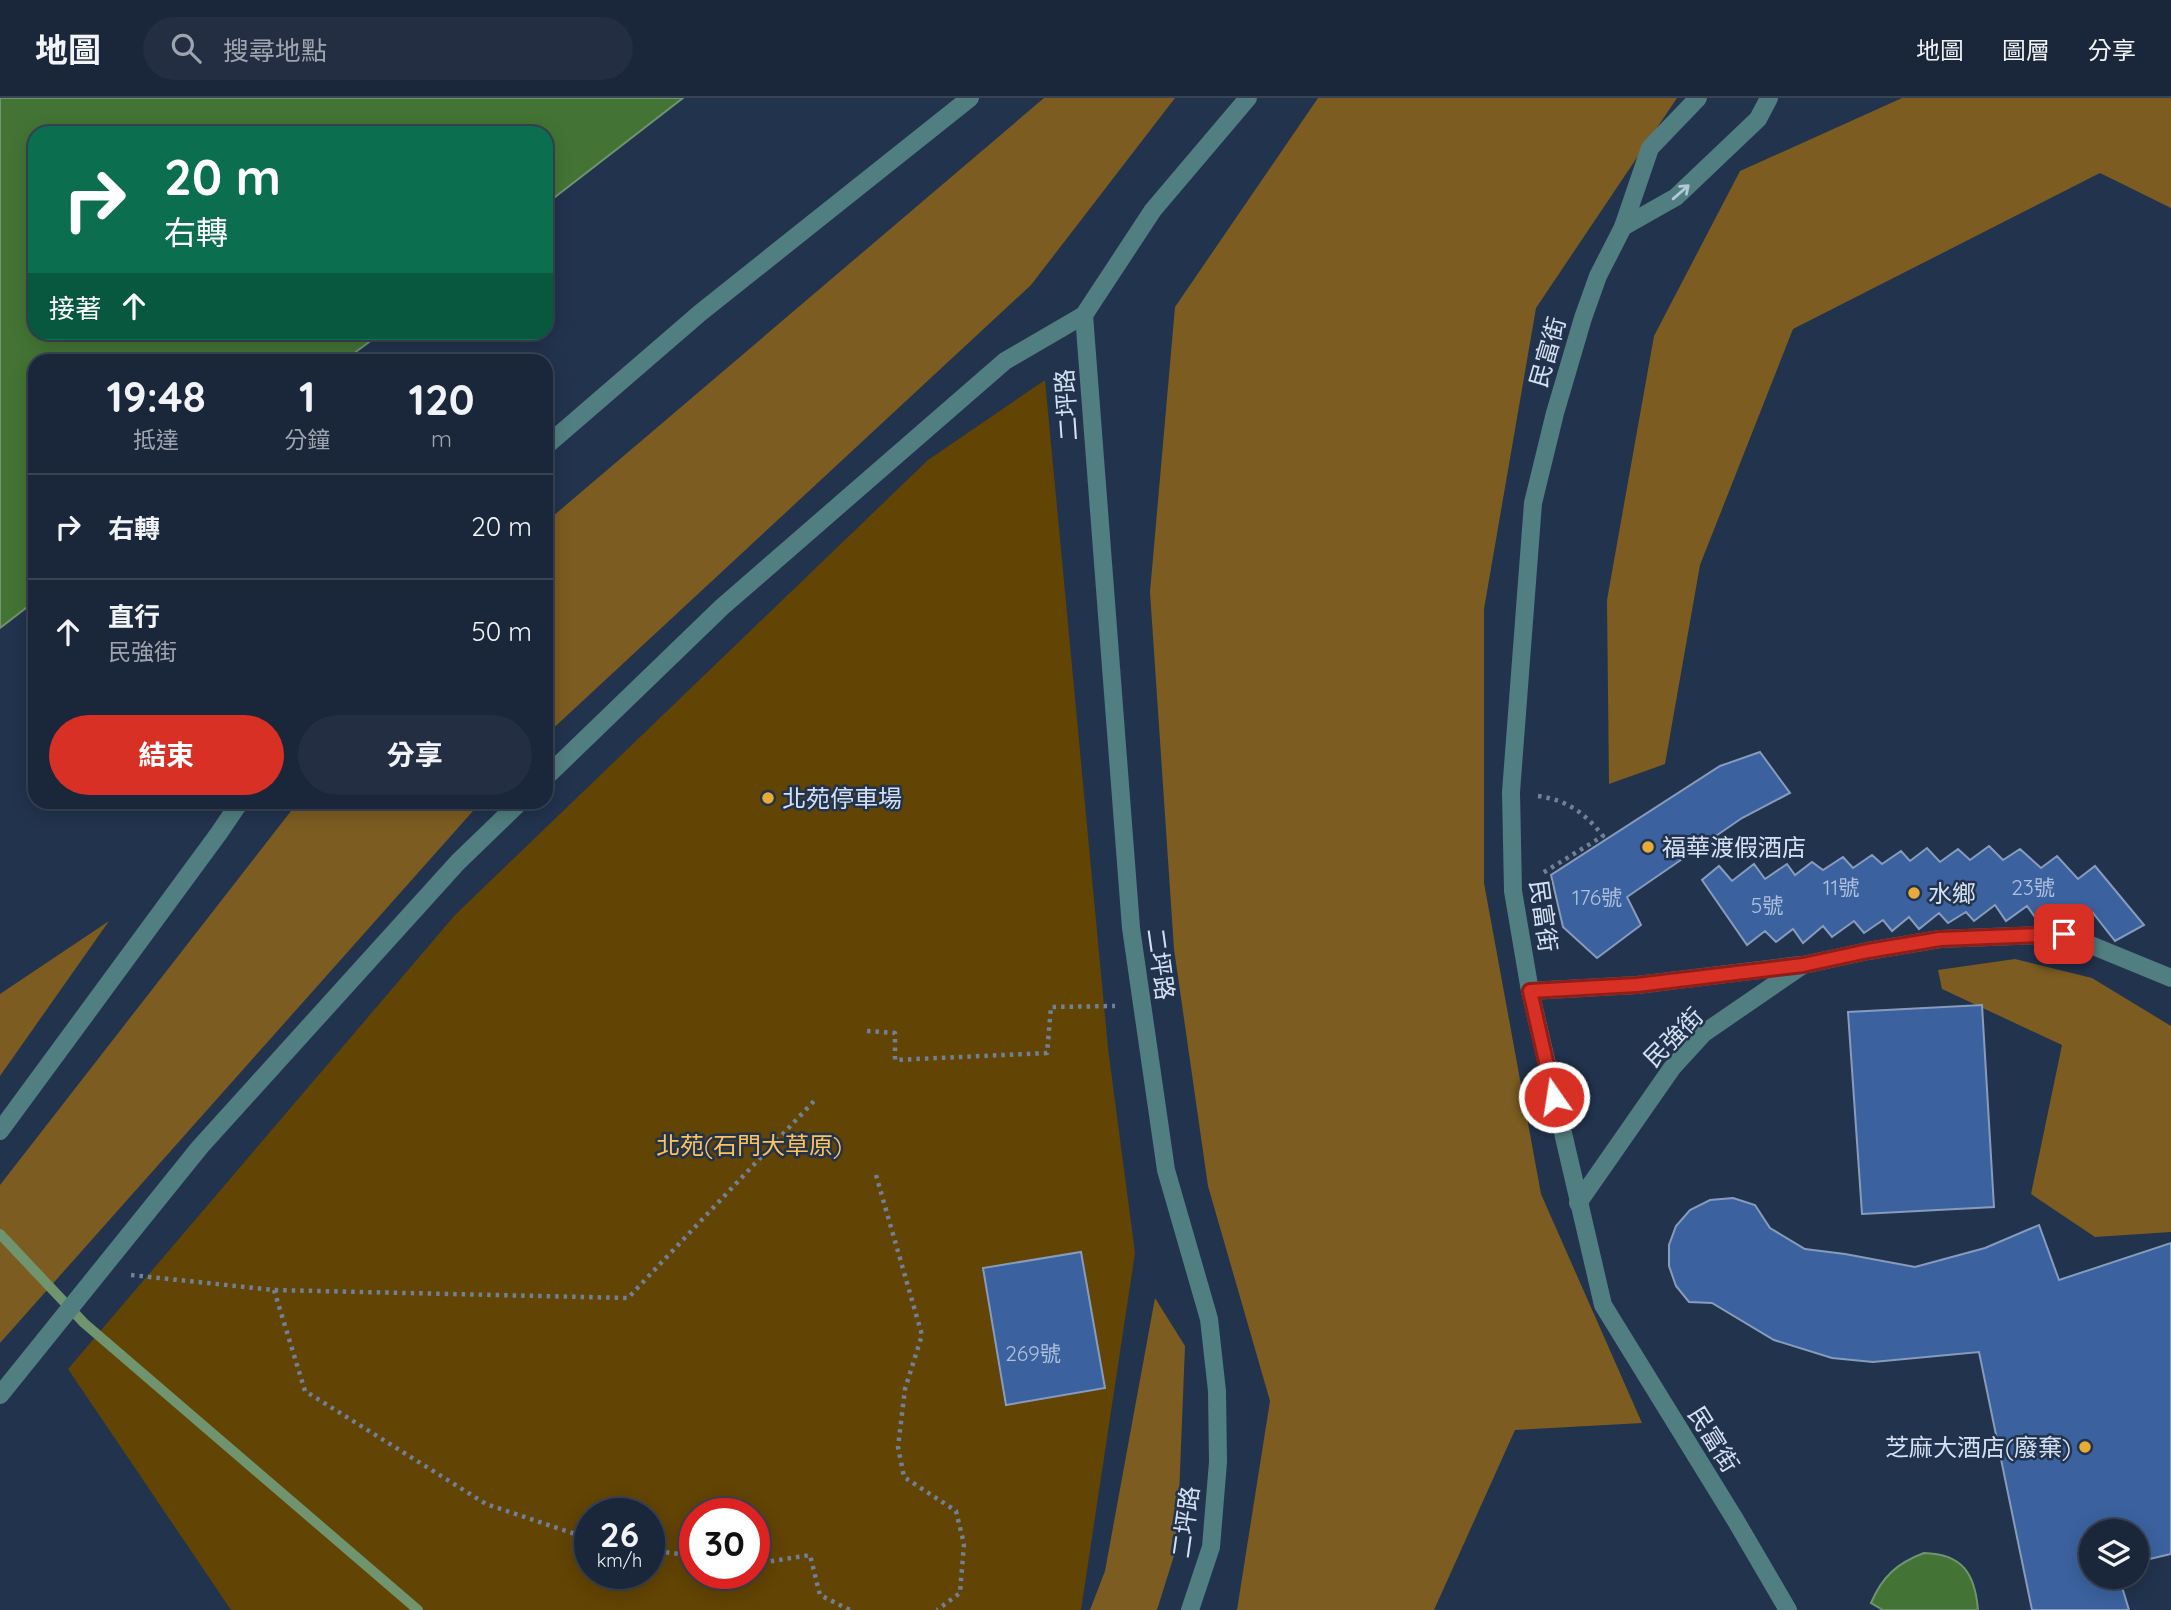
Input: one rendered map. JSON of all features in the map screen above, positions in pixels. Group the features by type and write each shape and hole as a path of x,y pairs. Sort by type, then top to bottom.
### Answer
{"street":[{"path":"553,440 700,313 970,98"},
{"path":"553,770 722,607 1005,362 1084,315 1153,210 1248,98"},
{"name":"民富街","path":"1698,98 1650,148 1623,227 1598,276 1583,318 1555,413 1533,503 1511,792 1513,891 1530,991 1603,1305 1788,1610"},
{"path":"1623,227 1676,197 1758,120 1769,98"},
{"name":"二坪路","path":"1084,315 1131,928 1166,1170 1209,1319 1217,1391 1218,1462 1211,1547 1190,1610"},
{"path":"0,1131 235,809"},
{"path":"0,1395 200,1147 458,862 513,809"},
{"name":"民強街","path":"1578,1203 1672,1068 1704,1033 1803,965 1940,939 2064,934 2171,978"},
{"path":"1530,991 1637,985 1803,965"}],"path":[{"path":"1511,792 1556,799 1588,817 1603,836 1513,891"},
{"path":"867,1031 895,1033 895,1060 1047,1053 1051,1007 1096,1006"},
{"path":"99,1271 274,1290 628,1298 814,1101"},
{"path":"876,1175 922,1335 905,1389 898,1447 904,1477 956,1511 964,1544 960,1593 937,1610"},
{"path":"274,1290 305,1391 486,1504 574,1534"},
{"path":"770,1561 810,1555 820,1595 850,1610"}],"green space":[{"name":"北苑(石門大草原)","path":"1045,380 1108,1048 1135,1253 1081,1610 231,1610 68,1369 455,915 928,460"}],"shaded area":[{"path":"0,98 683,98 553,199 553,126 28,126 28,340 372,340 353,354 28,354 28,606 0,628"},
{"path":"1044,98 1175,98 1031,285 553,729 553,516"},
{"path":"1318,98 1677,98 1536,308 1484,609 1484,883 1541,1194 1642,1423 1515,1430 1434,1610 1237,1610 1270,1401 1208,1186 1174,949 1150,592 1175,307"},
{"path":"1902,98 2171,98 2171,208 2100,173 1793,329 1700,565 1665,764 1609,784 1607,600 1654,336 1740,171"},
{"path":"293,809 475,809 0,1343 0,1185"},
{"path":"109,921 0,1076 0,994"},
{"path":"2015,959 2092,978 2171,1026 2171,1232 2095,1237 2031,1194 2062,1045 1942,989 1938,970"},
{"path":"1155,1298 1185,1346 1177,1546 1157,1610 1090,1610 1105,1571"},
{"path":"1924,1553 1948,1557 1965,1568 1974,1586 1978,1610 1883,1610 1871,1603 1891,1572"}],"building":[{"name":"福華渡假酒店","path":"1760,752 1790,793 1742,818 1627,897 1641,925 1597,958 1563,927 1551,875 1720,766"},
{"name":"水鄉","path":"1989,846 2003,860 2020,849 2041,868 2057,856 2078,879 2095,866 2144,925 2115,941 2093,913 2075,928 2058,907 2040,924 2027,906 2006,921 1995,905 1974,921 1966,912 1948,923 1939,913 1919,929 1909,917 1892,931 1883,920 1864,933 1854,921 1832,937 1823,926 1803,943 1793,929 1776,942 1765,931 1747,945 1702,880 1719,866 1732,881 1754,864 1765,879 1787,864 1795,875 1812,862 1823,870 1843,857 1853,868 1872,855 1882,864 1901,851 1910,861 1927,848 1940,862 1958,849 1970,860"},
{"path":"1982,1005 1994,1207 1862,1214 1848,1012"},
{"name":"芝麻大酒店(廢棄)","path":"1733,1198 1755,1205 1770,1228 1805,1249 1915,1267 1985,1248 2039,1225 2059,1280 2171,1243 2171,1554 2149,1559 2149,1519 2079,1519 2079,1589 2123,1589 2129,1610 2032,1610 1979,1352 1873,1362 1832,1358 1774,1340 1712,1303 1689,1302 1676,1286 1669,1266 1669,1245 1676,1226 1690,1210 1710,1200"},
{"path":"1081,1252 1105,1388 1006,1405 983,1268"}],"waterway":[{"path":"0,1234 84,1323 418,1610"}],"place":[{"name":"北苑停車場","path":"768,798"},
{"name":"福華渡假酒店","path":"1648,847"},
{"name":"水鄉","path":"1914,893"},
{"name":"芝麻大酒店(廢棄)","path":"2085,1447"}],"route":[{"path":"1554,1097 1530,991 1637,985 1803,965 1940,939 2064,934"}]}
